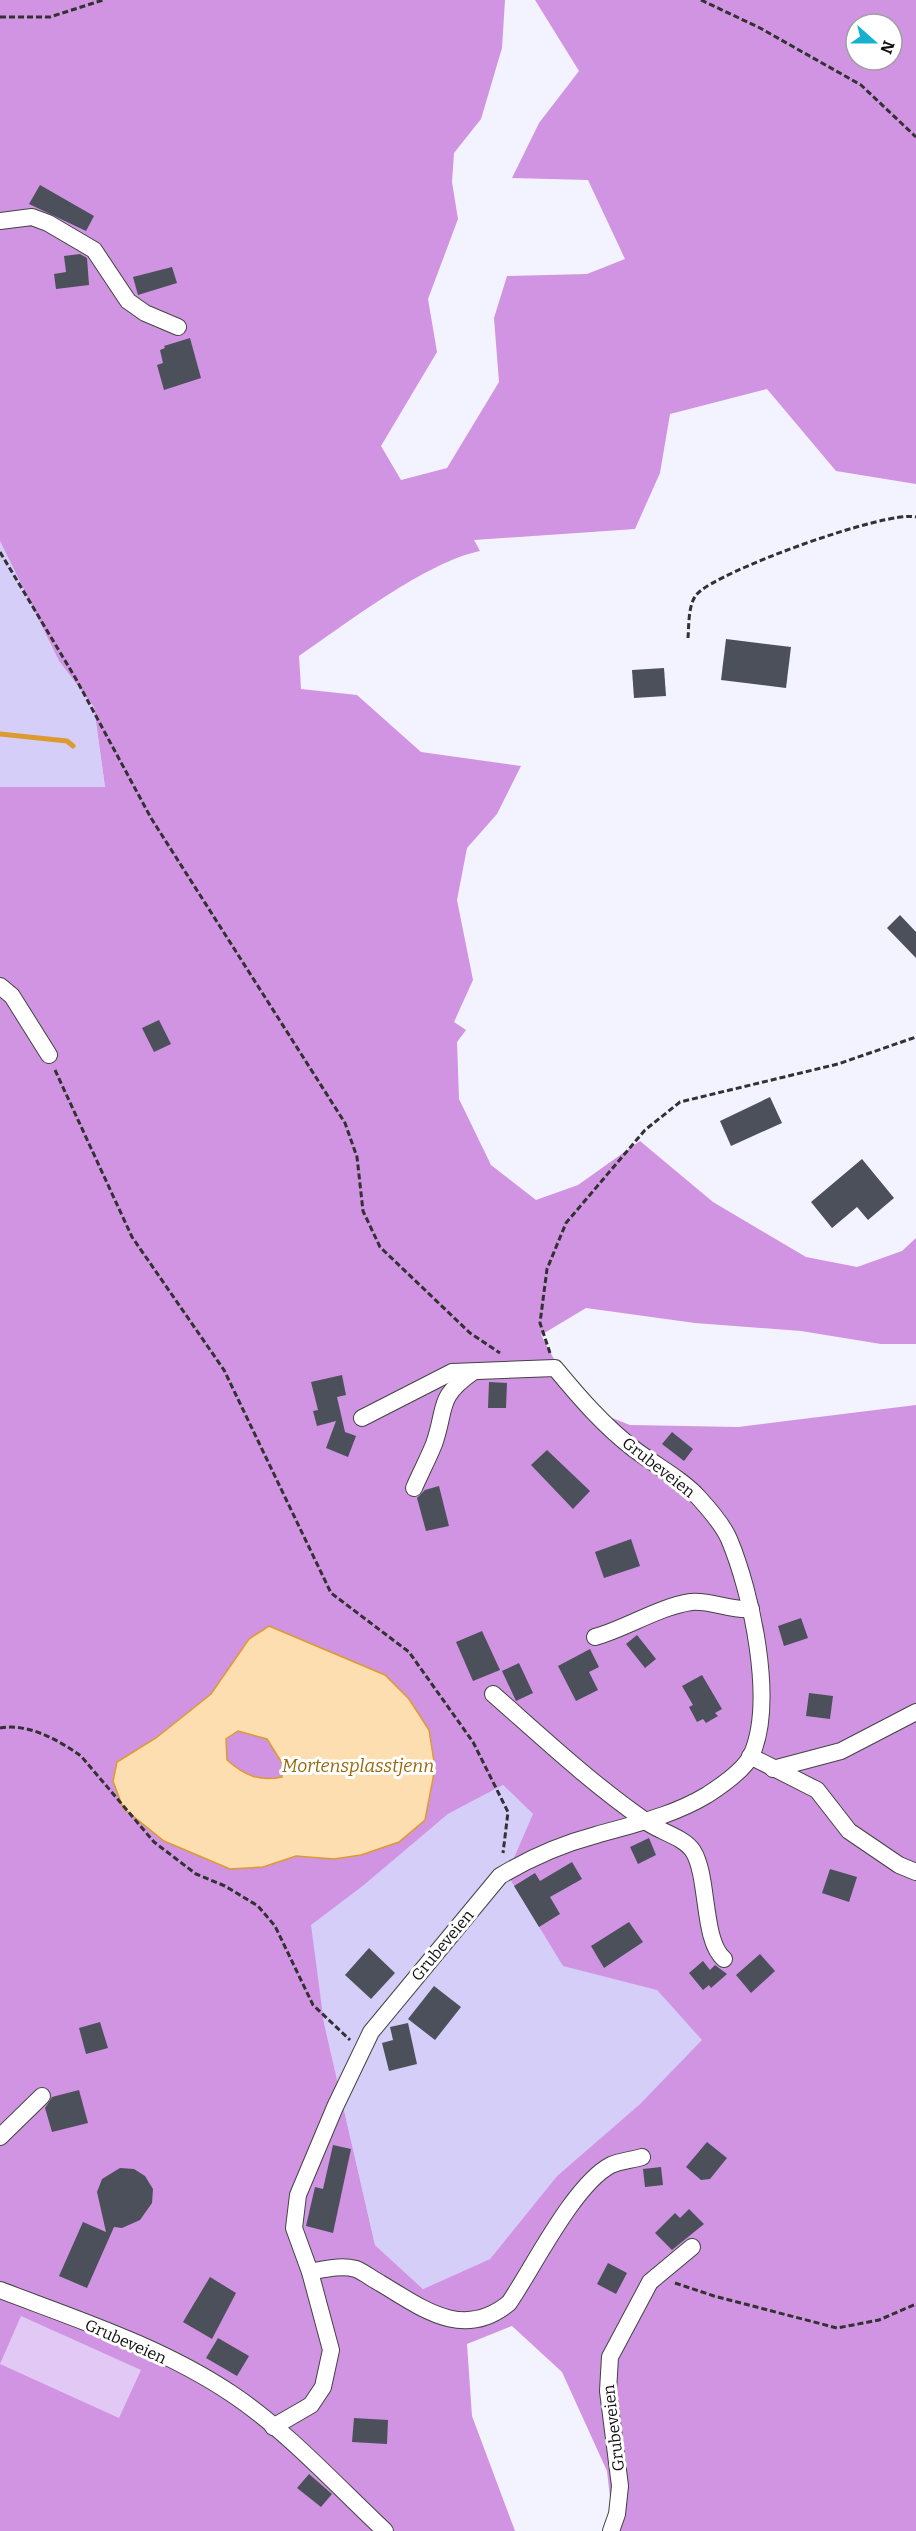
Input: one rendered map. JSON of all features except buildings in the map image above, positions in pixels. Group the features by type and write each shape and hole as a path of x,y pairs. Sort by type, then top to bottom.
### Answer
{"street":[{"path":"0,221 32,217 57,228 93,250 128,301 145,313 178,327"},
{"path":"0,986 12,996 49,1055"},
{"path":"362,1418 452,1372 555,1368"},
{"name":"Grubeveien","path":"273,2427 311,2405 323,2387 331,2350 310,2272 294,2228 298,2194 335,2107 371,2032 500,1876 529,1859 594,1835 647,1822 706,1795 743,1767 750,1756 760,1728 762,1688 751,1609 728,1536 699,1497 631,1447 582,1401 555,1368"},
{"path":"414,1488 434,1443 444,1400 452,1387 474,1371"},
{"path":"595,1637 620,1630 671,1607 692,1602 751,1609"},
{"path":"493,1694 595,1784 662,1833 686,1843 693,1851 699,1864 712,1933 720,1956 724,1959"},
{"path":"773,1769 841,1750 916,1712"},
{"path":"750,1756 817,1790 849,1831 899,1865 916,1872"},
{"path":"899,1865 902,1859 916,1857"},
{"path":"0,2137 42,2096"},
{"path":"310,2272 336,2267 356,2269 435,2316 467,2322 496,2314 509,2303 579,2196 597,2176 611,2165 642,2157"},
{"name":"Grubeveien","path":"611,2531 617,2514 620,2486 607,2368 613,2347 631,2319 645,2290 656,2276 692,2247"},
{"name":"Grubeveien","path":"0,2290 139,2344 233,2395 273,2427 385,2531"}],"path":[{"path":"0,17 50,17 103,0"},
{"path":"701,0 760,28 861,85 916,137"},
{"path":"688,638 693,601 713,582 830,534 892,517 916,518"},
{"path":"0,552 76,679 151,818 345,1122 357,1157 363,1211 380,1247 470,1333 524,1368"},
{"path":"555,1368 540,1323 548,1269 566,1223 645,1130 680,1102 838,1064 916,1037"},
{"path":"49,1055 132,1237 224,1370 331,1593 409,1652 473,1742 508,1812 500,1876"},
{"path":"0,1728 11,1726 33,1730 67,1746 81,1756 154,1842 196,1874 225,1886 258,1906 276,1926 313,2005 362,2051"},
{"path":"656,2276 714,2296 837,2328 879,2320 916,2304"}],"shaded area":[{"path":"0,0 505,0 502,48 481,119 454,153 452,182 458,219 428,299 437,352 381,446 401,480 447,468 499,382 494,318 507,276 587,274 625,259 588,180 512,178 539,123 579,71 535,0 916,0 916,484 836,471 767,389 670,414 660,473 635,529 474,540 480,551 459,557 412,580 299,656 301,689 357,695 421,752 521,766 497,814 467,848 457,900 473,980 454,1022 466,1030 457,1042 459,1099 491,1165 536,1200 578,1185 640,1141 713,1202 806,1257 857,1267 902,1251 916,1238 916,1344 881,1344 801,1331 695,1323 586,1308 541,1335 579,1405 630,1425 738,1427 916,1405 916,2531 614,2531 607,2471 562,2372 512,2326 467,2344 472,2416 515,2531 0,2531 0,787 105,787 94,707 59,661 0,541","holes":["269,1626 296,1639 334,1859 296,1856 263,1867 117,1762 156,1738 211,1694","503,1785 533,1814 507,1874 563,1966 657,1990 702,2040 640,2104 557,2176 490,2259 423,2289 375,2245 324,2023 311,1925 364,1885 448,1814"]},
{"path":"0,541 59,661 94,707 105,788 0,787"},
{"path":"238,1731 267,1739 282,1763 282,1777 266,1779 252,1776 227,1760 226,1739"},
{"path":"503,1785 533,1814 657,1990 703,2040 640,2104 557,2176 490,2259 423,2289 375,2245 324,2023 310,1925 364,1885 448,1814"},
{"path":"21,2316 141,2370 119,2418 0,2364"}],"water":[{"name":"Mortensplasstjenn","path":"269,1626 385,1675 409,1699 429,1730 435,1768 425,1820 399,1842 361,1855 334,1859 296,1856 263,1867 230,1869 164,1841 123,1808 113,1781 117,1762 156,1738 211,1694 249,1639","holes":["238,1731 267,1739 282,1763 282,1777 266,1779 252,1776 227,1760 226,1739"]}],"waterway":[{"path":"0,734 67,741 73,746"}]}
